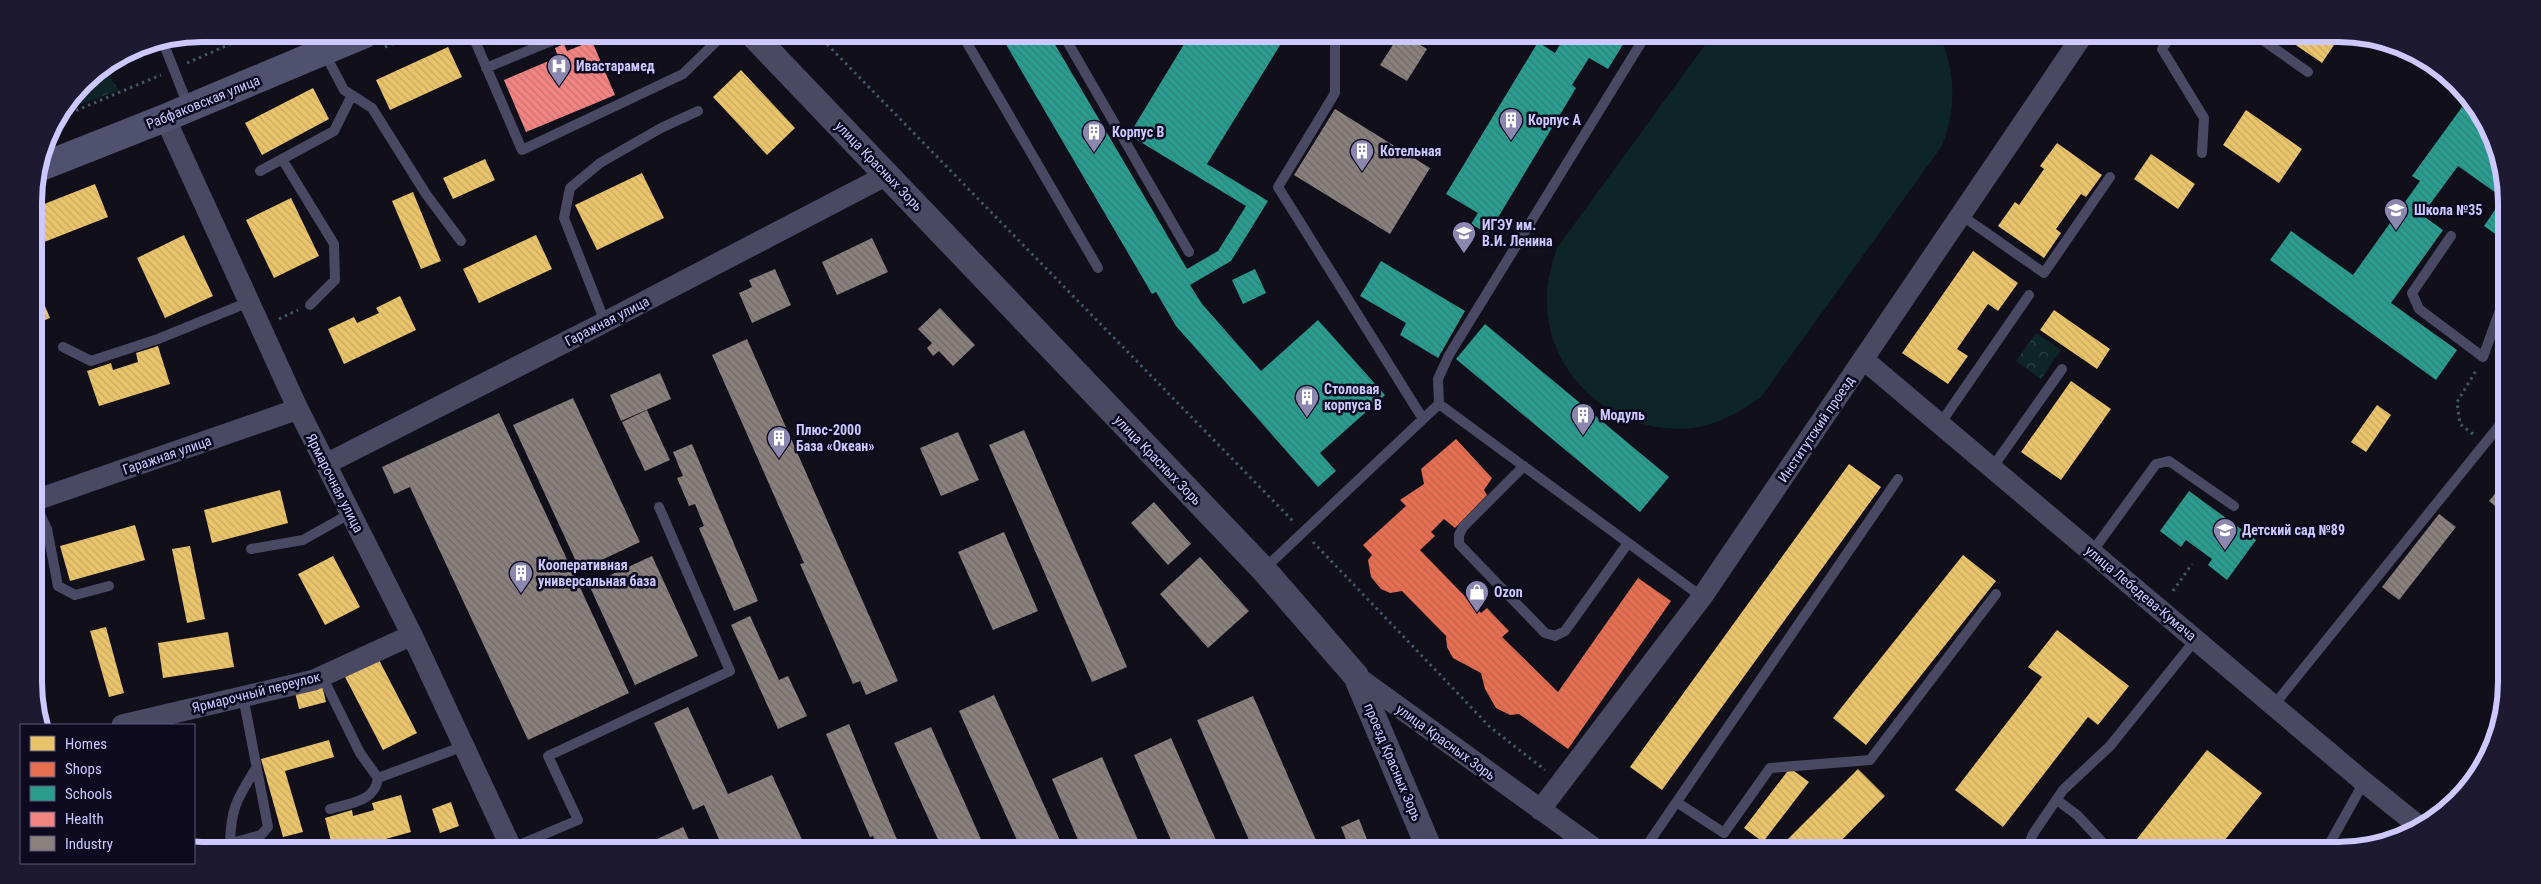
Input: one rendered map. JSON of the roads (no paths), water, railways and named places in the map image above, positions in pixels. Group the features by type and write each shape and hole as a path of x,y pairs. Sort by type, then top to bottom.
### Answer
{"main road":[{"name":"Рабфаковская улица","path":"47,165 165,118 344,43"}],"street":[{"name":"улица Красных Зорь","path":"772,43 887,175 1264,570 1356,676 1585,841"},
{"name":"Институтский проезд","path":"1540,810 1702,597 2077,43"},
{"name":"Ярмарочная улица","path":"165,118 298,409 412,635 509,842"},
{"name":"Гаражная улица","path":"326,464 606,322 887,175"},
{"name":"улица Лебедева-Кумача","path":"1863,359 2414,822"},
{"name":"Гаражная улица","path":"43,498 298,409"},
{"name":"Ярмарочный переулок","path":"126,724 322,676 412,635"},
{"name":"проезд Красных Зорь","path":"1356,676 1426,841"}],"lane":[{"path":"476,43 522,150 683,74 714,43"},
{"path":"486,68 547,43"},
{"path":"967,43 1098,268"},
{"path":"1068,43 1189,252"},
{"path":"1335,43 1335,93 1278,187 1423,419"},
{"path":"1264,570 1439,404 1438,379 1449,354 1641,43"},
{"path":"2166,43 2162,49 2204,118 2202,153"},
{"path":"2267,43 2308,72"},
{"path":"165,47 189,108"},
{"path":"323,52 344,90 372,108 426,194 461,241"},
{"path":"260,171 334,131 352,95"},
{"path":"606,322 564,218 570,188 600,162 661,128 698,111"},
{"path":"282,159 334,244 336,280 310,305"},
{"path":"1961,215 2044,274 2110,177"},
{"path":"2451,236 2412,293 2419,309 2484,357 2498,316"},
{"path":"1940,424 2029,295"},
{"path":"63,347 91,361 158,339 249,302"},
{"path":"1992,468 2062,369"},
{"path":"1439,404 1702,597"},
{"path":"2274,704 2498,427"},
{"path":"2092,552 2156,464 2169,461 2234,506"},
{"path":"1524,466 1463,527 1458,540 1459,544 1545,633 1555,636 1564,631 1628,543"},
{"path":"1650,841 1898,479"},
{"path":"526,842 578,820 548,756 730,671 659,508"},
{"path":"251,549 303,540 351,513"},
{"path":"43,521 47,529 58,586 75,595 109,586"},
{"path":"1678,802 1724,834 1770,768 1870,760 1996,594"},
{"path":"2030,841 2033,834 2057,800 2083,771 2110,746 2196,639"},
{"path":"322,676 360,754 378,778 377,788 369,798 330,809"},
{"path":"235,842 261,835 268,827 243,696"},
{"path":"378,778 464,746"},
{"path":"227,842 235,802 256,768"},
{"path":"2331,841 2364,782"},
{"path":"2057,800 2077,815 2101,841"}],"place":[{"name":"Ивастарамед","path":"559,87"},
{"name":"Корпус А","path":"1511,141"},
{"name":"Корпус В","path":"1094,153"},
{"name":"Котельная","path":"1362,172"},
{"name":"Школа №35","path":"2396,231"},
{"name":"ИГЭУ им. В.И. Ленина","path":"1464,254"},
{"name":"Столовая корпуса В","path":"1307,418"},
{"name":"Модуль","path":"1583,436"},
{"name":"Плюс-2000 База «Океан»","path":"779,459"},
{"name":"Детский сад №89","path":"2225,551"},
{"name":"Кооперативная универсальная база","path":"521,594"},
{"name":"Ozon","path":"1477,613"}]}
